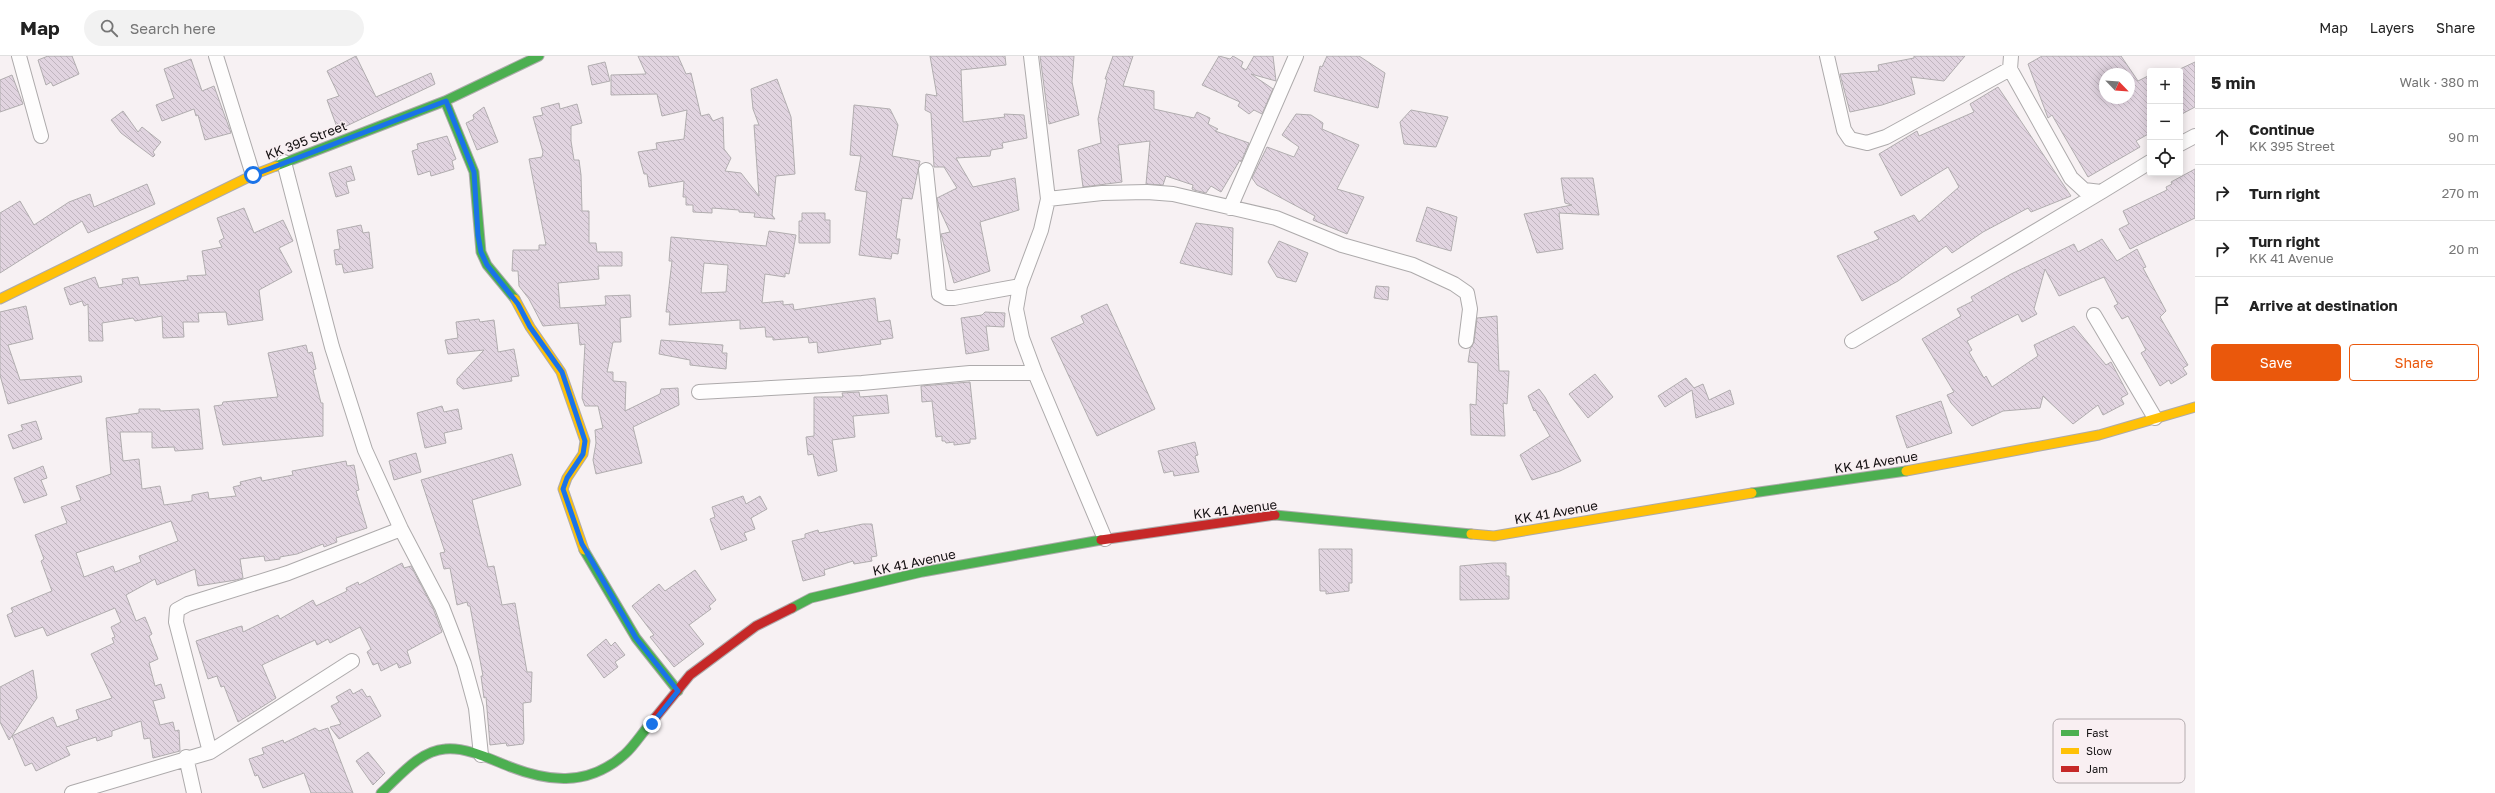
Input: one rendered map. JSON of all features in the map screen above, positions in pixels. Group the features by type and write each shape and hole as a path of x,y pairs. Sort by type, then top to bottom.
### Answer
{"street":[{"path":"19,56 41,136"},
{"path":"216,56 253,175"},
{"name":"KK 395 Street","path":"0,299 253,175 446,101 539,56"},
{"path":"1031,56 1048,199 1041,230 1020,286 1016,308 1022,338 1035,373 1105,539"},
{"path":"1230,208 1296,56"},
{"path":"1827,56 1844,130 1850,139 1867,143 1886,137 2010,63 2071,178 2084,190 2101,192"},
{"path":"446,101 474,172 478,235 481,252 487,265 518,304 530,327 562,372 585,441 583,454 567,478 563,489 582,544 636,638 678,691"},
{"path":"2183,142 2195,136"},
{"path":"284,162 344,384 365,450 401,529 442,608 464,664 476,708 481,755"},
{"path":"1852,341 2147,164"},
{"path":"926,170 939,294 946,298 954,298 1020,286"},
{"path":"1048,199 1102,193 1147,192 1173,194 1276,218 1342,245 1413,265 1454,284 1467,293 1470,308 1466,341"},
{"path":"2094,315 2155,418"},
{"path":"699,392 862,383 970,374 1035,373"},
{"name":"KK 41 Avenue","path":"381,793 422,756 445,749 481,755 530,775 570,780 600,771 625,754 690,675 756,626 811,598 922,572 1105,539 1274,515 1494,536 1689,502 1899,472 2099,435 2155,418 2195,408"},
{"path":"210,752 176,622 177,610 188,604 288,573 401,529"},
{"path":"72,793 186,757 210,752 352,661"},
{"path":"186,757 194,793"}],"building":[{"path":"48,56 72,56 79,74 53,86 51,82 46,85 38,60"},
{"path":"356,56 376,97 431,73 435,84 338,130 327,100 339,96 327,71"},
{"path":"638,56 678,56 686,74 691,73 701,116 709,114 713,121 723,117 724,149 731,158 725,171 741,173 759,196 754,125 759,125 753,109 751,89 777,79 791,117 795,174 776,176 772,215 775,219 754,217 755,213 739,212 739,210 712,208 712,213 693,212 693,205 686,205 686,197 683,197 684,181 649,187 647,174 644,174 638,152 657,149 656,143 684,139 687,110 662,116 657,94 611,95 611,75 646,74"},
{"path":"930,56 1005,56 1006,65 961,70 963,122 1005,117 1004,114 1024,115 1027,138 1002,143 1003,148 991,150 990,156 956,158 973,187 1015,178 1019,210 980,222 990,271 954,283 941,234 950,232 939,208 937,198 957,188 944,167 934,167 931,113 925,110 926,94 937,96"},
{"path":"1040,56 1074,56 1072,82 1079,115 1049,124"},
{"path":"1113,56 1133,56 1123,86 1154,91 1154,109 1194,118 1197,112 1210,118 1208,124 1218,129 1215,131 1249,143 1241,162 1240,160 1221,192 1211,186 1206,193 1194,190 1192,189 1193,185 1166,176 1163,185 1146,184 1150,141 1118,145 1122,182 1083,187 1078,150 1101,143 1098,119 1107,79 1105,79"},
{"path":"1219,56 1230,59 1233,56 1243,62 1241,67 1246,70 1254,56 1273,56 1276,81 1251,74 1273,89 1262,114 1254,110 1249,114 1238,106 1240,102 1202,85"},
{"path":"1327,56 1359,56 1385,73 1378,108 1314,91 1320,66 1322,67"},
{"path":"1914,56 1965,56 1944,81 1911,77 1915,94 1882,105 1850,112 1840,74 1879,71 1878,65 1914,58"},
{"path":"2042,56 2121,56 2129,68 2099,68 2099,104 2135,104 2135,77 2138,81 2147,76 2147,135 2136,141 2140,147 2088,177 2052,115 2048,118 2028,64"},
{"path":"191,59 202,91 214,86 231,133 205,140 198,115 196,116 194,109 162,121 156,105 174,98 164,69"},
{"path":"605,62 610,81 592,85 588,66"},
{"path":"2195,62 2195,107 2183,113 2183,68"},
{"path":"12,75 23,104 0,112 0,80"},
{"path":"1998,87 2071,196 2031,212 2028,208 1983,232 1952,253 1946,246 1898,281 1862,301 1837,256 1879,239 1874,232 1914,215 1919,222 1959,187 1948,167 1901,196 1879,154 1917,131 1919,136 1974,112 1970,104"},
{"path":"559,103 560,109 577,104 582,123 571,126 571,141 574,160 579,160 582,211 589,211 589,243 596,243 597,252 622,252 622,266 598,266 599,279 558,283 560,308 606,305 605,296 630,295 631,317 620,318 621,342 613,342 607,372 613,372 613,381 626,382 625,411 660,394 661,389 678,388 679,405 633,427 642,463 596,474 593,460 596,443 595,430 603,428 598,406 585,406 582,398 585,344 580,345 578,323 543,326 529,299 519,286 518,271 512,271 513,250 539,250 539,245 546,245 529,159 542,157 543,152 533,117 543,115 541,108"},
{"path":"854,105 890,109 898,125 892,156 920,161 912,199 902,198 896,239 900,239 898,254 892,253 891,259 859,255 867,192 855,190 861,156 850,155"},
{"path":"484,107 498,142 477,150 466,123 474,119 473,115"},
{"path":"1411,110 1448,117 1436,147 1404,144 1400,122"},
{"path":"123,111 138,132 142,127 161,142 153,152 155,155 153,157 121,133 111,120"},
{"path":"1296,114 1311,115 1323,123 1322,129 1359,145 1337,189 1364,197 1347,234 1313,220 1315,216 1257,185 1252,178 1267,147 1294,157 1299,147 1282,135"},
{"path":"447,136 456,159 452,161 454,169 431,176 430,171 418,175 412,151 418,149 417,144"},
{"path":"351,166 355,180 346,182 349,193 336,197 329,173"},
{"path":"2195,169 2195,218 2130,249 2119,229 2129,224 2123,211 2167,190 2166,187 2172,184 2171,182"},
{"path":"1561,178 1593,178 1599,215 1559,213 1563,249 1537,253 1524,214 1572,205 1565,203"},
{"path":"147,184 155,204 88,233 82,221 0,273 0,213 20,201 34,225 69,202 90,194 94,207"},
{"path":"1427,207 1457,217 1451,251 1416,241"},
{"path":"244,208 254,233 283,220 293,241 279,248 292,272 259,290 263,320 228,325 226,312 198,313 199,322 183,322 184,337 163,338 162,316 135,321 133,318 102,323 103,341 89,341 88,304 84,306 82,301 70,305 64,288 95,277 99,288 123,284 122,279 138,277 140,285 188,280 187,276 206,275 202,251 222,247 219,241 224,238 217,218"},
{"path":"802,213 825,213 825,220 830,220 830,243 799,243 799,221 802,221"},
{"path":"1196,223 1233,228 1232,275 1180,263"},
{"path":"361,225 363,233 369,232 373,268 344,273 342,264 336,265 334,250 340,249 337,230"},
{"path":"769,231 796,235 789,274 785,273 785,277 765,274 762,303 783,301 783,305 793,304 794,310 875,298 878,322 890,320 893,338 880,340 881,344 818,353 817,342 809,343 808,337 773,340 773,337 766,337 765,327 740,329 740,320 669,325 670,312 666,312 672,261 669,261 671,237 766,246","holes":["704,263 728,265 726,292 701,293"]},
{"path":"2102,239 2117,261 2137,249 2146,267 2143,268 2166,311 2160,317 2188,365 2183,368 2187,374 2171,384 2169,380 2160,386 2141,353 2146,350 2128,316 2122,319 2114,306 2118,304 2104,277 2059,296 2045,269 2034,309 2037,314 2022,322 2018,314 1967,341 1972,350 1969,352 1984,378 1986,376 1992,387 2038,356 2034,345 2074,326 2106,365 2111,362 2128,394 2121,398 2124,404 2103,415 2098,405 2073,424 2043,396 2040,408 2003,411 1972,426 1951,403 1947,395 1954,392 1922,339 1961,316 1957,309 1973,301 1971,297 2011,274 2074,244 2078,252"},
{"path":"1279,241 1308,253 1296,282 1277,277 1268,262"},
{"path":"1376,286 1389,287 1388,300 1374,298"},
{"path":"1107,304 1155,409 1097,436 1051,338 1084,323 1081,316"},
{"path":"26,306 33,339 8,345 20,380 81,376 82,382 8,404 0,375 0,312"},
{"path":"985,312 1005,313 1004,327 986,326 989,350 966,354 961,318 982,315"},
{"path":"1497,316 1499,371 1509,371 1507,404 1503,403 1505,436 1471,435 1470,404 1476,405 1478,363 1468,362 1470,349 1474,342 1477,318"},
{"path":"479,319 480,322 494,320 498,352 514,349 519,376 511,377 512,381 463,389 457,384 457,379 484,350 448,354 445,340 458,338 456,322"},
{"path":"661,340 723,345 722,353 727,353 726,369 690,365 690,360 659,354"},
{"path":"306,345 308,353 312,352 316,369 313,370 321,403 323,403 323,436 223,445 214,406 222,405 223,402 278,397 268,353"},
{"path":"1595,374 1613,397 1588,418 1569,394"},
{"path":"1686,378 1694,388 1703,384 1709,400 1730,390 1734,404 1696,418 1692,390 1665,407 1658,396"},
{"path":"970,382 976,439 970,439 970,443 954,445 954,442 946,443 945,441 942,441 942,436 936,437 932,401 922,402 921,386"},
{"path":"1539,389 1581,461 1560,471 1532,480 1520,455 1550,436 1535,410 1534,411 1528,396"},
{"path":"859,392 860,397 887,395 889,413 853,416 855,437 832,440 837,471 818,476 813,454 808,455 806,437 814,436 814,397 843,397 842,393"},
{"path":"1941,401 1952,433 1907,448 1896,416"},
{"path":"442,406 444,412 458,409 462,429 444,433 446,443 425,448 417,413"},
{"path":"139,409 160,409 160,411 199,409 203,449 175,451 174,447 152,448 152,432 120,432 123,461 139,459 142,489 160,486 164,505 192,501 192,495 208,492 209,499 236,496 233,487 241,485 240,482 261,477 262,481 293,475 292,471 346,461 347,466 354,465 359,490 356,491 367,528 336,538 337,542 324,547 323,544 297,554 280,557 280,559 265,561 264,556 240,559 243,578 236,580 198,586 195,569 157,585 155,579 126,595 136,621 145,617 152,634 149,636 158,659 149,663 155,686 161,684 165,698 153,701 160,725 173,722 175,731 179,730 180,751 153,758 150,738 144,739 141,721 112,731 112,736 97,741 96,737 66,747 70,755 36,771 32,763 25,766 12,736 53,717 57,727 79,719 76,710 112,698 91,654 114,643 112,638 115,637 111,627 121,622 115,608 47,636 43,627 15,637 7,615 13,612 11,608 52,591 41,561 44,559 35,535 67,523 61,507 81,500 76,486 111,474 106,418 139,413","holes":["171,521 178,541 139,556 141,562 115,572 113,566 84,577 76,553"]},
{"path":"36,421 42,439 13,449 8,435 23,430 21,425"},
{"path":"1195,442 1198,455 1195,456 1199,472 1174,476 1173,471 1164,473 1158,451"},
{"path":"416,453 421,472 394,480 389,461"},
{"path":"512,454 521,485 472,500 488,567 494,566 502,605 515,603 527,672 532,672 531,702 523,703 523,744 507,746 506,743 490,745 486,697 484,698 481,676 483,676 470,606 468,606 467,602 457,605 450,568 444,569 440,553 445,552 421,480"},
{"path":"43,466 47,478 41,480 47,495 24,503 14,478"},
{"path":"743,496 746,504 760,496 767,509 751,518 755,529 744,533 747,540 721,550 710,519 715,517 712,507"},
{"path":"863,524 872,524 877,556 871,557 872,561 854,564 853,561 824,570 825,575 803,581 792,541 805,538 805,534 818,530 819,533"},
{"path":"1319,549 1352,549 1352,583 1349,583 1349,591 1326,594 1326,591 1320,591"},
{"path":"402,563 404,568 411,566 433,608 442,632 407,651 411,663 399,668 397,663 381,671 378,663 373,665 367,652 371,649 360,627 330,643 328,639 317,645 315,640 262,665 276,698 238,722 224,686 221,687 217,676 208,679 196,641 242,626 243,632 278,615 280,619 313,600 316,606 347,591 346,588 358,582 359,585"},
{"path":"1506,563 1506,576 1509,576 1509,599 1460,600 1460,566"},
{"path":"695,570 716,600 709,606 711,609 689,625 704,644 674,667 650,637 654,635 632,606 659,584 665,591"},
{"path":"606,639 611,646 615,642 625,655 615,662 618,667 604,678 587,655"},
{"path":"33,670 37,698 9,740 0,722 0,687"},
{"path":"350,689 353,694 362,689 367,697 370,696 381,716 339,739 330,727 341,724 331,706 339,702 336,697"},
{"path":"315,728 319,731 328,728 353,793 311,793 304,773 263,788 258,775 255,776 249,759 264,754 262,748 283,740 284,743"},
{"path":"368,752 385,773 373,785 356,761"}],"traffic: fast":[{"path":"276,166 445,101 539,56"},
{"path":"445,101 474,172 481,252 487,265 515,299"},
{"path":"1752,493 1906,471"},
{"path":"1275,515 1471,534"},
{"path":"792,608 811,598 922,572 1101,540"},
{"path":"584,550 636,638 678,691"},
{"path":"381,793 418,760 427,754 445,749 475,753 535,775 550,778 581,777 611,765 632,747 650,724"}],"traffic: slow":[{"path":"0,299 253,175 276,166"},
{"path":"515,299 530,327 561,372 585,441 583,454 567,478 563,489 584,550"},
{"path":"1906,471 2099,435 2195,407"},
{"path":"1471,534 1494,536 1752,493"}],"traffic: jam":[{"path":"1101,540 1275,515"},
{"path":"650,724 690,675 756,626 792,608"}],"route":[{"path":"253,175 446,101 474,172 478,235 481,252 487,265 518,304 530,327 562,372 585,441 583,454 567,478 563,489 582,544 604,585 636,638 650,658 678,691 652,724"}]}
